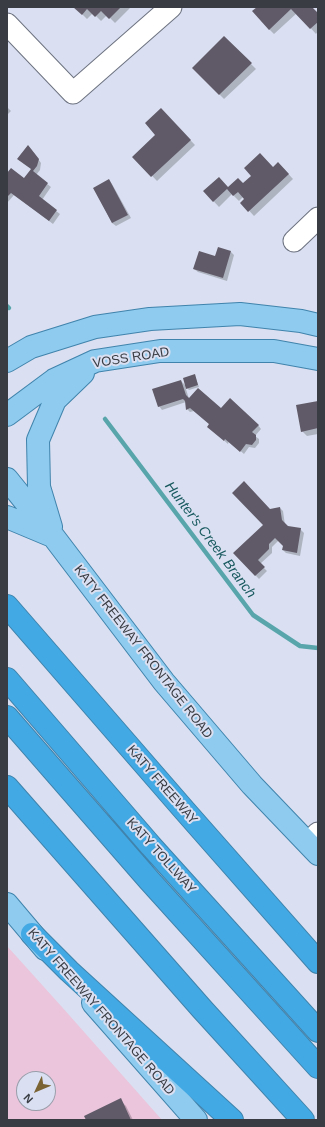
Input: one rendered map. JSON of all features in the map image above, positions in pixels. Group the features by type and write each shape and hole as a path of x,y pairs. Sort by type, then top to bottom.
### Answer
{"highway":[{"name":"KATY FREEWAY","path":"7,606 318,962"},
{"name":"KATY TOLLWAY","path":"7,679 152,846 318,1031"},
{"name":"KATY TOLLWAY","path":"7,717 154,886 318,1067"},
{"path":"7,787 202,1009 303,1120"},
{"path":"258,895 318,944"},
{"path":"32,934 69,971 232,1120"}],"main road":[{"path":"7,349 31,347 95,327 150,318 240,314 310,323 308,358"},
{"path":"7,361 31,347"},
{"name":"VOSS ROAD","path":"7,415 54,380 95,361 160,351 274,351 308,358"},
{"path":"53,536 40,486 38,440 55,400 95,361"},
{"name":"KATY FREEWAY FRONTAGE ROAD","path":"7,479 53,536 164,682 252,785 314,844"},
{"path":"7,517 53,536"},
{"name":"KATY FREEWAY FRONTAGE ROAD","path":"7,904 196,1120"}],"street":[{"path":"7,24 73,93 171,7"},
{"path":"294,241 318,218"}],"shaded area":[{"path":"7,946 62,1007 162,1120 7,1120"}],"building":[{"path":"73,7 121,7 109,19 101,11 95,17 87,9 82,15"},
{"path":"257,7 312,7 318,13 318,22 310,29 291,9 269,30 252,11"},
{"path":"224,36 252,63 219,95 192,68"},
{"path":"161,108 191,140 151,177 132,157 155,135 145,123"},
{"path":"28,145 39,159 37,166 33,171 48,183 39,196 57,210 49,221 11,193 7,197 7,173 11,168 24,178 31,169 17,159"},
{"path":"260,153 273,167 278,162 289,174 248,212 240,203 244,199 238,192 233,196 227,189 213,202 203,191 219,177 228,187 238,178 243,183 251,176 244,168"},
{"path":"109,179 128,215 112,223 93,188"},
{"path":"218,247 231,251 223,278 193,269 199,251 215,256"},
{"path":"195,374 198,385 186,389 183,378"},
{"path":"181,380 186,395 189,398 198,388 221,408 230,398 259,425 252,432 256,435 256,440 252,445 246,444 240,452 225,439 224,441 207,427 209,424 190,408 186,410 185,401 183,399 158,407 152,389"},
{"path":"318,401 318,428 301,432 296,405"},
{"path":"244,481 270,509 280,507 282,520 288,526 301,528 297,553 282,550 283,546 275,538 269,544 269,549 258,560 265,567 255,576 233,553 263,525 232,493"},
{"path":"121,1098 131,1120 86,1120 84,1116"}],"waterway":[{"name":"Hunter's Creek Branch","path":"105,419 253,615 300,646 318,648"}]}
